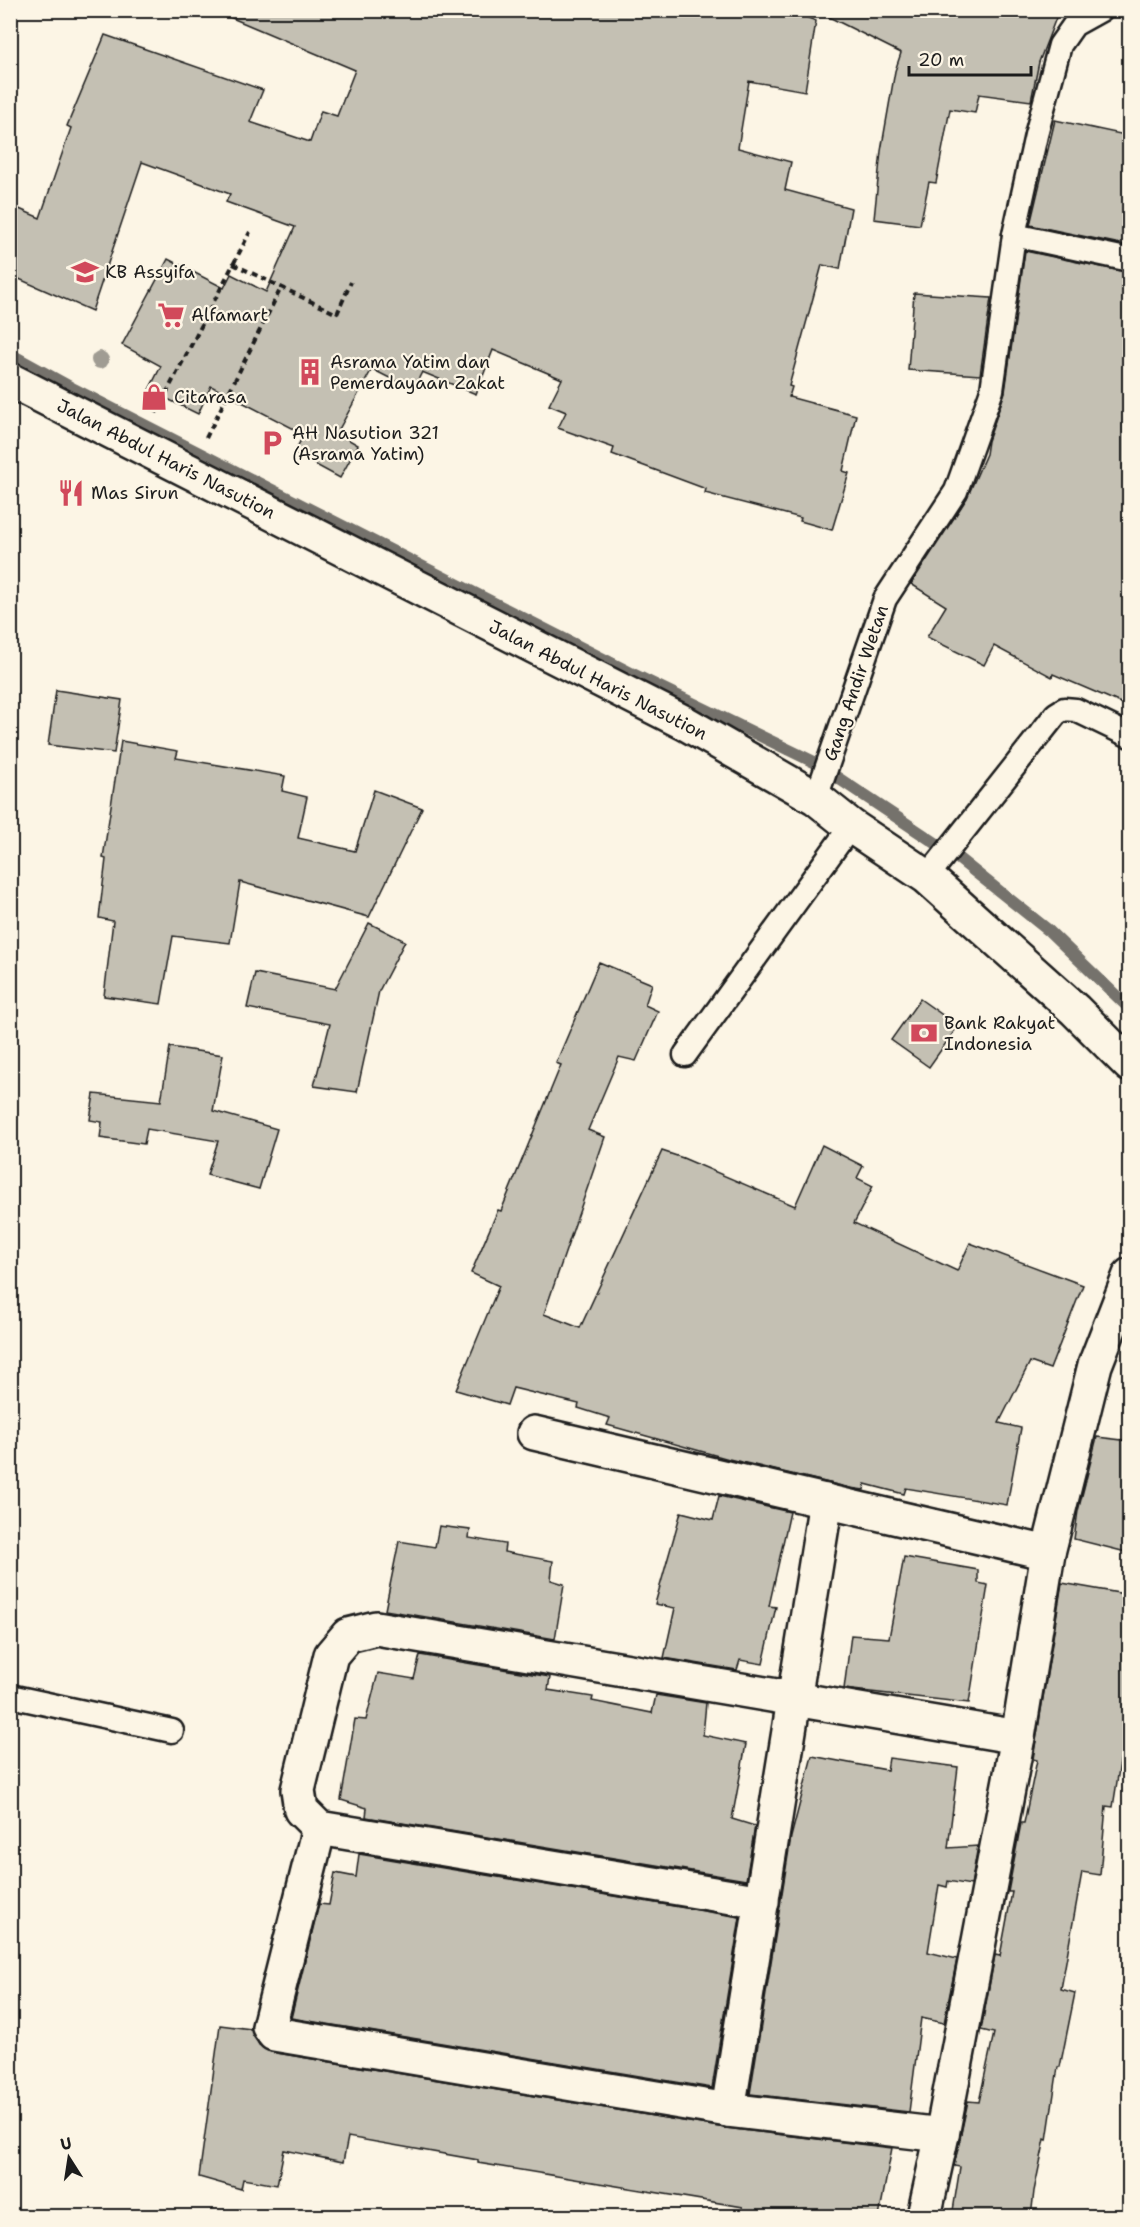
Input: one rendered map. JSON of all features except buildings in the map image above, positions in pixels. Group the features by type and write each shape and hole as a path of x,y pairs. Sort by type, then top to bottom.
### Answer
{"main road":[{"name":"Jalan Abdul Haris Nasution","path":"10,380 685,723 804,791 927,877 1075,1010 1130,1065"},
{"path":"924,2217 942,2135 1018,1737 1048,1553 1095,1365 1130,1275"},
{"path":"534,1433 1048,1553"},
{"path":"728,2110 826,1501"},
{"path":"762,1902 319,1828 301,1810 298,1790 331,1655 348,1635 376,1628 1018,1737"},
{"path":"319,1828 269,2027 274,2034 728,2110 942,2135"}],"lane":[{"name":"Gang Andir Wetan","path":"804,791 885,599 956,491 992,390 1014,235 1036,135 1060,45 1074,25 1101,10"},
{"path":"1014,235 1130,260"},
{"path":"927,877 1056,714 1064,709 1076,710 1130,736"},
{"path":"686,1055 851,826"},
{"path":"10,1696 172,1731"}],"path":[{"path":"139,446 250,232"},
{"path":"233,264 337,314 351,282"},
{"path":"189,471 281,288"}],"waterway":[{"path":"10,354 72,388 635,675 816,763"},
{"path":"832,774 940,846"},
{"path":"959,859 1048,930 1130,1009"}],"place":[{"name":"KB Assyifa","path":"85,272"},
{"name":"Alfamart","path":"171,315"},
{"name":"Asrama Yatim dan Pemerdayaan Zakat","path":"310,372"},
{"name":"Citarasa","path":"154,397"},
{"name":"AH Nasution 321 (Asrama Yatim)","path":"272,443"},
{"name":"Mas Sirun","path":"71,493"},
{"name":"Bank Rakyat Indonesia","path":"924,1033"}]}
